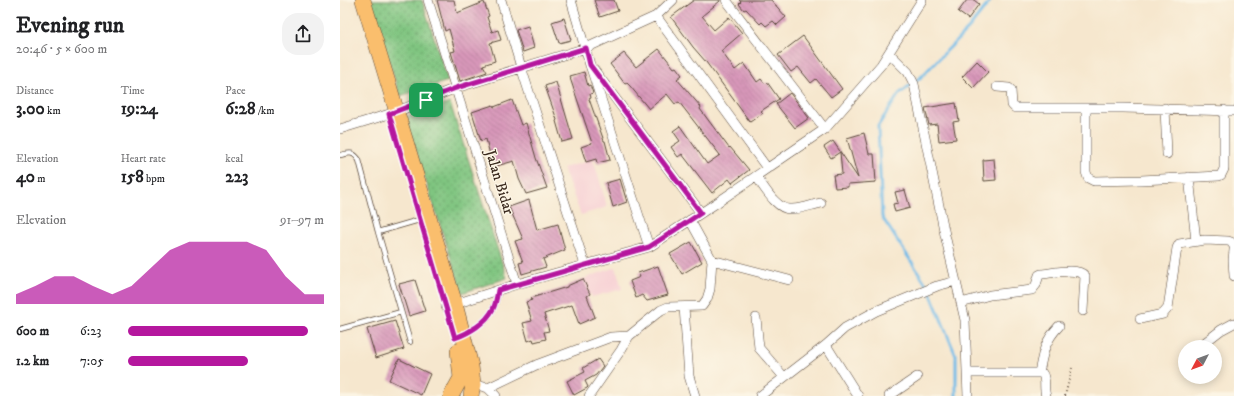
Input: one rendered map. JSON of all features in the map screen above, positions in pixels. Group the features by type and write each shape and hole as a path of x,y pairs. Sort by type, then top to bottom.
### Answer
{"main road":[{"path":"356,0 393,113"},
{"path":"363,0 393,113 459,337 461,368 468,386 451,396"}],"street":[{"name":"Jalan Bidar","path":"428,0 517,284"},
{"path":"501,0 585,265"},
{"path":"571,0 590,65 649,247"},
{"path":"340,129 393,113 456,88 586,48 656,16 673,0"},
{"path":"726,0 824,129"},
{"path":"450,306 517,284 649,247 824,129 881,65 922,0"},
{"path":"656,16 767,168"},
{"path":"889,53 908,72 914,84 943,227 965,320 968,396"},
{"path":"590,65 701,213"},
{"path":"997,87 1009,88 1011,90 1012,105 1015,108 1165,108 1234,111"},
{"path":"1086,108 1086,172 1088,178 1094,181 1219,176 1223,173 1224,110"},
{"path":"1165,108 1167,154"},
{"path":"756,176 777,203 784,208 791,210 821,203"},
{"path":"1189,178 1196,241"},
{"path":"589,396 629,336 661,310 668,307 702,306 707,299 710,289 712,260 690,220"},
{"path":"1140,319 1163,314 1168,308 1178,245 1181,243 1205,240 1228,241 1234,246"},
{"path":"1234,250 1234,276"},
{"path":"712,260 789,280"},
{"path":"961,303 990,295 1032,290 1036,285 1039,275 1073,271 1082,273 1086,276 1083,311"},
{"path":"760,396 826,345 845,328 876,311 936,286 956,281"},
{"path":"684,307 688,376 695,396"},
{"path":"756,318 759,348 784,377"},
{"path":"1209,340 1221,330 1234,323"},
{"path":"1039,373 1043,352 1051,335 1059,326"},
{"path":"468,386 488,388 536,365 611,337 629,336"},
{"path":"826,345 858,396"},
{"path":"967,373 1043,374 1045,377 1046,396"},
{"path":"889,396 917,376"},
{"path":"488,388 496,396"}],"lane":[{"path":"340,155 349,153 355,155 359,160 410,342"},
{"path":"378,232 424,219"},
{"path":"459,337 481,324 488,317 494,308 498,290"},
{"path":"340,329 401,312"}],"path":[{"path":"1065,396 1072,368"}],"shaded area":[{"path":"593,160 607,207 581,215 563,168"},
{"path":"616,267 622,289 592,297 583,279"}],"green space":[{"path":"369,0 422,0 448,81 400,96"},
{"path":"450,103 507,278 462,293 405,117"}],"building":[{"path":"437,0 454,0 457,13 484,2 489,16 487,17 492,32 498,30 501,40 490,43 495,61 483,65 487,72 460,81 451,52 455,51 449,29 445,31"},
{"path":"594,0 614,0 618,11 600,17"},
{"path":"694,0 720,0 702,16 714,30 729,17 742,33 721,51 735,70 744,63 757,82 761,79 765,84 767,82 779,99 761,111 763,113 750,122 671,17"},
{"path":"739,0 771,0 786,17 777,25 773,21 766,26 762,22 760,24 746,9 744,10 739,4 741,2"},
{"path":"967,0 974,0 979,4 968,19 958,12"},
{"path":"564,18 571,40 559,43 552,22"},
{"path":"528,26 534,48 523,52 516,30"},
{"path":"803,36 842,89 831,97 816,79 811,83 798,67 791,72 778,55"},
{"path":"659,49 674,68 676,67 682,75 677,79 701,107 700,109 729,148 730,147 749,170 732,183 729,179 712,193 682,154 678,157 671,147 680,141 673,131 680,126 707,164 720,155 679,102 675,104 667,94 649,109 630,86 627,83 625,84 610,64 624,53 636,67"},
{"path":"977,61 988,72 973,88 962,77"},
{"path":"584,72 588,86 590,85 593,93 590,94 591,98 589,99 605,141 610,160 597,163 596,159 586,162 581,147 592,143 570,78 570,76"},
{"path":"556,82 573,139 562,142 557,120 545,86"},
{"path":"790,93 809,118 795,128 776,104"},
{"path":"512,100 521,125 526,123 536,158 547,188 526,194 519,179 514,161 493,167 486,139 481,141 472,112 493,105 494,107"},
{"path":"956,103 959,121 953,122 956,139 939,141 937,124 929,125 925,108"},
{"path":"864,133 869,154 874,154 876,182 848,184 848,187 835,188 833,175 842,174 840,152 831,158 824,147 833,141 858,178 847,138"},
{"path":"994,159 996,180 984,181 983,160"},
{"path":"620,179 627,202 613,207 606,183"},
{"path":"905,190 910,208 895,212 893,204 898,203 895,192"},
{"path":"529,200 537,230 558,224 565,250 543,259 546,267 522,274 519,263 523,262 515,241 523,239 509,207"},
{"path":"691,242 702,262 682,274 670,254"},
{"path":"658,266 668,295 647,301 642,295 636,298 630,281 640,277 638,273"},
{"path":"583,279 590,294 587,296 595,317 579,324 572,305 544,314 549,331 544,332 546,339 534,342 533,339 528,341 523,323 532,321 526,302 532,300 531,298 567,287"},
{"path":"415,280 425,311 409,316 399,284"},
{"path":"395,321 404,349 376,358 367,329"},
{"path":"399,359 430,374 421,395 389,380"},
{"path":"598,359 603,366 596,375 585,381 588,387 587,388 574,395 567,381 585,372 583,368"}],"waterway":[{"path":"956,396 956,356 928,287 882,217 878,126 899,94 921,77 969,28 991,0"}],"route":[{"path":"586,48 590,65 701,213 649,247 498,290 494,308 488,317 481,324 455,338 389,114 426,100 456,88 586,48"}]}
